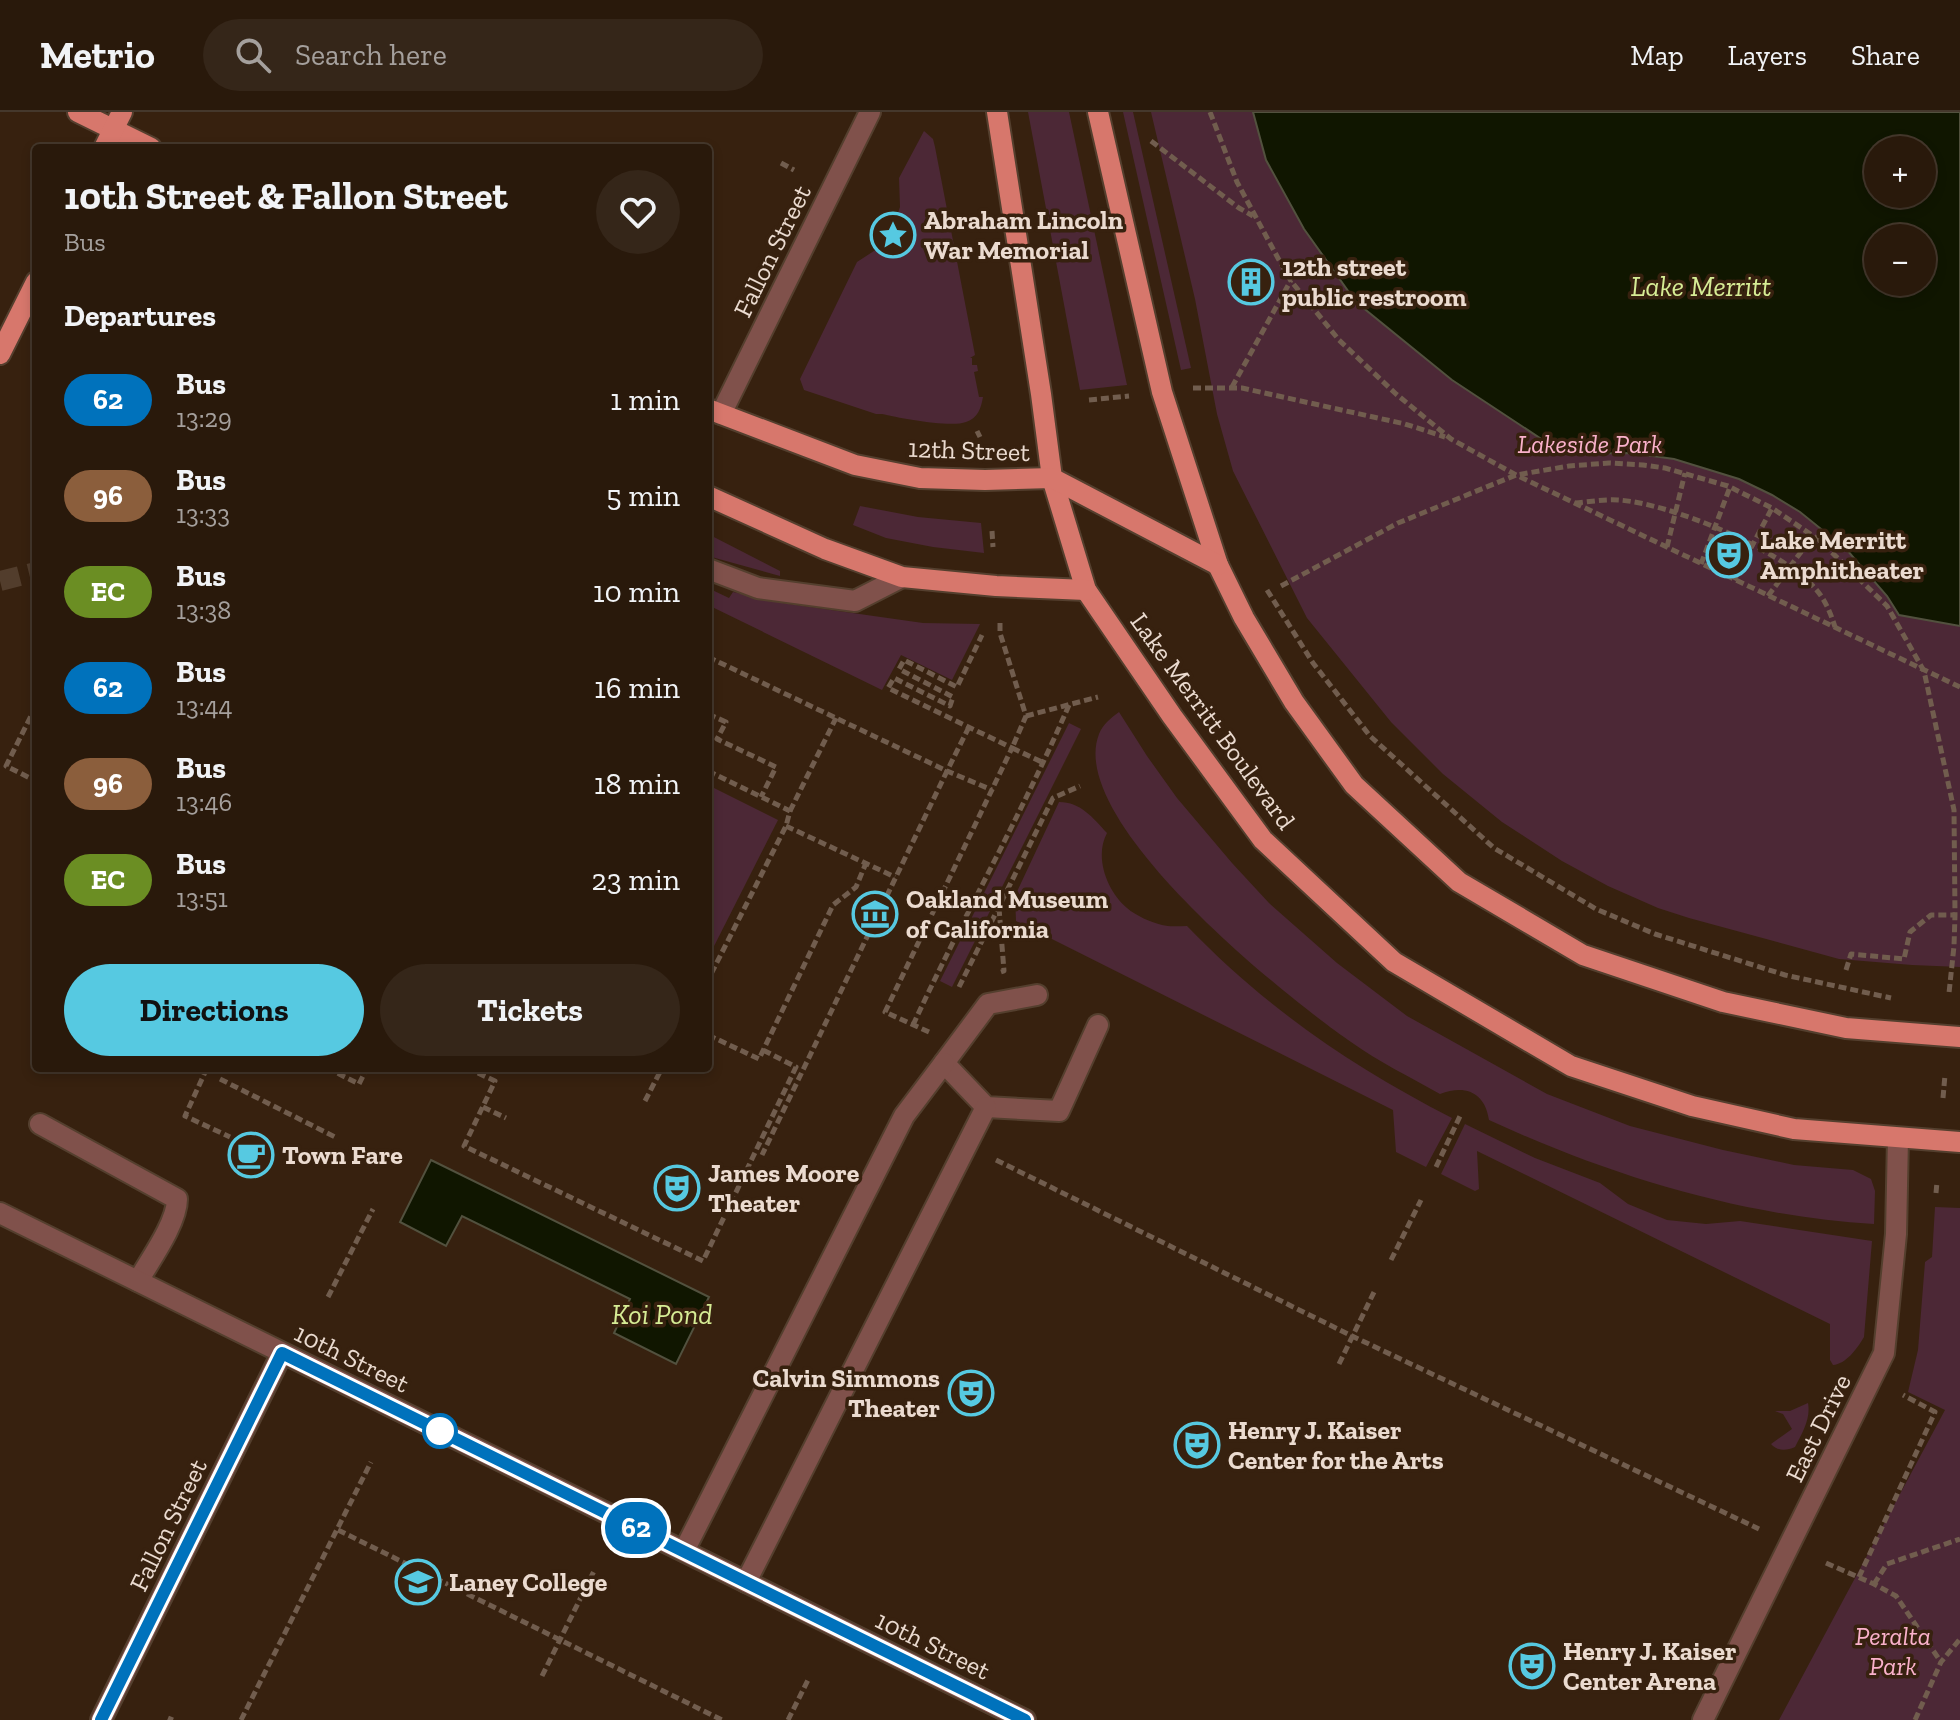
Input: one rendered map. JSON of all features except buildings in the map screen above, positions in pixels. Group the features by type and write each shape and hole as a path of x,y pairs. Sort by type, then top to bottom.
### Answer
{"main road":[{"path":"78,112 117,121 146,144"},
{"name":"Lake Merritt Boulevard","path":"997,112 1052,478 1086,590 1172,716 1263,840 1394,962 1571,1066 1707,1110 1794,1129 1960,1142"},
{"path":"1098,112 1162,392 1218,565 1244,618 1294,702 1354,785 1459,882 1583,955 1723,1002 1846,1028 1960,1037"},
{"path":"106,144 117,121"},
{"path":"0,354 32,290"},
{"name":"12th Street","path":"714,412 855,465 920,478 1052,478 1218,565"},
{"path":"712,498 825,549 902,577 1086,590"}],"street":[{"name":"Fallon Street","path":"714,412 870,112"},
{"path":"712,571 758,588 855,601 902,577"},
{"path":"684,1551 904,1116 988,1004 1037,995"},
{"path":"944,1063 986,1107 1059,1111 1098,1025"},
{"path":"746,1582 986,1107"},
{"path":"40,1124 177,1199 173,1220 138,1281"},
{"name":"East Drive","path":"1703,1720 1884,1353 1896,1234 1898,1138"},
{"name":"10th Street","path":"0,1213 1025,1720"},
{"name":"Fallon Street","path":"101,1720 282,1353"}],"path":[{"path":"1210,112 1237,182 1291,280 1339,340 1396,394 1451,439 1516,475 1960,687"},
{"path":"1151,141 1255,217"},
{"path":"781,163 794,170"},
{"path":"1232,387 1291,280"},
{"path":"1192,388 1232,387 1405,424 1451,439"},
{"path":"1089,400 1129,396"},
{"path":"1281,586 1398,523 1516,475 1569,466 1609,463 1643,465 1685,473 1730,487 1772,508 1813,535 1887,606 1924,671 1954,810 1957,867 1949,993"},
{"path":"1667,547 1685,473"},
{"path":"1701,564 1730,487"},
{"path":"1574,503 1616,500 1641,503 1676,512 1752,545 1779,559 1811,584 1828,606 1835,628"},
{"path":"1734,580 1772,508"},
{"path":"992,531 993,547"},
{"path":"1768,596 1813,535"},
{"path":"1264,585 1313,663 1370,736 1494,848 1596,909 1655,934 1785,975 1898,1000"},
{"path":"929,1032 885,1012 1026,716 1000,633 1000,623"},
{"path":"982,635 957,687 904,660 899,669 953,697 950,706 894,678 888,688 1044,763"},
{"path":"712,659 992,790"},
{"path":"1026,716 1098,697"},
{"path":"913,1025 1044,763 1069,705"},
{"path":"32,714 6,766 32,779"},
{"path":"712,716 726,722 717,739 776,767 761,797"},
{"path":"712,972 786,826 790,811 836,718"},
{"path":"762,1155 969,727"},
{"path":"712,773 790,811"},
{"path":"974,981 959,987 1053,798 1080,786"},
{"path":"786,826 895,877"},
{"path":"712,1037 759,1059 833,905 856,887 866,863"},
{"path":"989,976 1004,971 999,904"},
{"path":"1846,970 1851,954 1904,959 1910,932 1931,915 1955,915"},
{"path":"476,1072 495,1081 464,1146 703,1261 796,1067 763,1050"},
{"path":"205,1072 185,1116 230,1137"},
{"path":"335,1072 359,1084 365,1072"},
{"path":"645,1101 660,1072"},
{"path":"1943,1098 1945,1075"},
{"path":"220,1079 337,1138"},
{"path":"483,1107 506,1118"},
{"path":"1436,1167 1461,1114"},
{"path":"996,1160 1352,1336 1759,1529"},
{"path":"1936,1193 1937,1182"},
{"path":"1391,1260 1421,1200"},
{"path":"328,1297 373,1209"},
{"path":"1339,1364 1375,1290"},
{"path":"1859,1577 1935,1412 1903,1395"},
{"path":"241,1720 371,1462"},
{"path":"338,1530 722,1720"},
{"path":"1874,1584 1887,1564 1960,1539"},
{"path":"1826,1563 1896,1596 1941,1662"},
{"path":"542,1676 594,1571"},
{"path":"1915,1720 1941,1662 1960,1639"},
{"path":"788,1720 809,1678"}],"green space":[{"path":"1028,112 1069,112 1127,385 1080,390"},
{"path":"1123,112 1133,112 1191,368 1181,370"},
{"name":"Lakeside Park","path":"1151,112 1960,112 1960,967 1839,959 1689,918 1608,886 1502,822 1443,774 1391,722 1307,618 1233,471 1217,414 1195,299"},
{"path":"924,131 933,139 935,147 975,355 970,358 972,365 977,365 978,371 974,372 979,397 983,397 976,415 959,424 876,414 804,390 800,379 857,262 877,249 892,231 900,207 899,178"},
{"path":"860,506 918,517 981,523 984,553 886,538 853,525"},
{"path":"712,536 780,571 780,576 712,557"},
{"path":"712,590 729,598 733,592 782,603 923,623 980,624 952,680 901,655 882,690 712,607"},
{"path":"1119,712 1177,798 1269,903 1337,963 1407,1016 1547,1094 1630,1126 1794,1165 1853,1170 1871,1179 1875,1191 1874,1224 1824,1220 1726,1202 1677,1190 1582,1159 1489,1120 1483,1103 1472,1093 1458,1090 1440,1094 1362,1049 1320,1020 1234,948 1188,904 1147,858 1115,813 1097,770 1099,734"},
{"path":"1069,723 1081,729 952,987 940,981"},
{"path":"712,787 778,820 712,950"},
{"path":"1059,802 1080,808 1107,833 1103,842 1102,863 1108,883 1127,908 1158,924 1187,926 1248,983 1311,1033 1379,1078 1452,1118 1426,1167 1396,1152 1393,1110 1016,921 1015,896"},
{"path":"1465,1124 1535,1158 1600,1183 1628,1204 1667,1220 1706,1224 1740,1221 1872,1241 1864,1337 1847,1359 1833,1365 1830,1360 1830,1324 1477,1151 1479,1189 1475,1191 1441,1174"},
{"name":"Peralta Park","path":"1935,1207 1960,1208 1960,1720 1779,1720 1945,1410 1908,1392 1918,1350 1925,1262 1932,1257"},
{"path":"1808,1403 1807,1420 1795,1447 1782,1450 1773,1446 1771,1444 1792,1429 1783,1414 1775,1411 1790,1411"}],"water":[{"name":"Lake Merritt","path":"1253,112 1960,112 1960,626 1899,615 1887,596 1847,550 1800,512 1739,479 1674,459 1631,453 1564,454 1452,380 1356,302 1304,229 1266,160"},
{"name":"Koi Pond","path":"431,1160 709,1297 676,1364 614,1333 630,1299 462,1216 446,1246 400,1222"}],"tunnel":[{"path":"0,581 32,573"}],"bus line":[{"name":"62","path":"101,1720 282,1353 1025,1720"}],"place":[{"name":"Abraham Lincoln War Memorial","path":"893,235"},
{"name":"12th street public restroom","path":"1251,282"},
{"name":"Lake Merritt Amphitheater","path":"1729,555"},
{"name":"Oakland Museum of California","path":"875,914"},
{"name":"Town Fare","path":"251,1155"},
{"name":"James Moore Theater","path":"677,1188"},
{"name":"Calvin Simmons Theater","path":"971,1393"},
{"name":"Henry J. Kaiser Center for the Arts","path":"1197,1445"},
{"name":"Laney College","path":"418,1582"},
{"name":"Henry J. Kaiser Center Arena","path":"1532,1666"}]}
